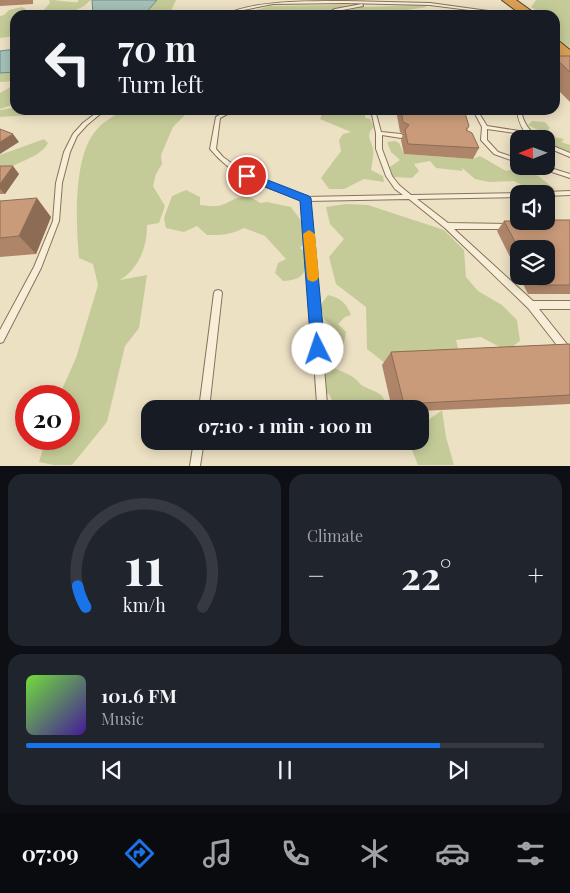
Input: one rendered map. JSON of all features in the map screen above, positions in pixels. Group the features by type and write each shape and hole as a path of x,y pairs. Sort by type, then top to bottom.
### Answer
{"highway":[{"path":"507,0 516,10"},
{"path":"507,0 523,10"},
{"path":"560,49 570,58"}],"lane":[{"path":"237,10 273,3 430,4 477,10"},
{"path":"336,10 380,3"},
{"path":"0,338 37,268 56,220 59,183 67,152 75,136 85,124 97,115"},
{"path":"222,115 218,117 213,149 218,155 247,176 305,198 510,195"},
{"path":"373,115 379,134 379,149 388,176 397,187 446,226 531,305 570,355"},
{"path":"478,115 485,127 484,140 496,153 510,158"},
{"path":"519,115 520,121 526,130"},
{"path":"485,127 510,131"},
{"path":"379,134 401,136"},
{"path":"475,140 484,140"},
{"path":"555,149 570,155"},
{"path":"555,171 570,176"},
{"path":"555,194 570,193"},
{"path":"305,198 314,286 322,400"},
{"path":"446,226 510,226"},
{"path":"205,400 218,294"},
{"path":"531,305 570,305"},
{"path":"195,466 198,450"}],"green space":[{"path":"49,0 78,2 78,0 91,0 76,10 44,10 50,3"},
{"path":"157,0 176,0 171,10 148,10"},
{"path":"536,0 570,0 570,48 564,44 560,45 560,10 536,10 531,7"},
{"path":"423,5 427,7 407,10 350,10 361,7"},
{"path":"270,6 353,6 332,10 256,10"},
{"path":"22,7 26,9 10,10 10,37 0,38 0,16 9,10"},
{"path":"10,72 10,81 0,82 0,73"},
{"path":"10,87 10,106 0,109 0,93"},
{"path":"10,108 10,115 30,115 0,117 0,110"},
{"path":"116,115 185,115 173,127 161,155 162,164 156,174 153,186 165,206 159,223 147,225 141,257 132,270 120,280 147,275 139,328 125,346 107,422 72,465 54,465 39,462 43,450 80,450 80,385 64,385 76,358 98,285 93,264 79,258 77,194 82,159 87,145 101,126"},
{"path":"322,115 365,115 365,118 370,119 374,127 369,135 373,149 371,170 383,176 384,182 364,179 344,189 329,189 321,178 341,151 339,140 343,134 351,132 320,119"},
{"path":"532,121 545,122 550,128 547,130 538,130 528,125"},
{"path":"555,137 564,139 561,142 570,145 570,154 555,148"},
{"path":"44,139 48,143 44,149 38,154 11,167 0,177 0,155"},
{"path":"395,141 399,143 404,154 473,159 480,156 506,171 510,170 510,175 536,175 550,185 522,185 514,181 489,182 475,179 461,167 463,171 436,168 430,161 414,164 419,171 412,178 393,177 390,167 400,160 391,152 387,142"},
{"path":"186,190 200,197 200,205 222,205 236,198 247,197 253,198 260,203 267,202 291,207 302,222 315,232 300,248 311,256 307,267 299,277 283,281 275,273 278,263 286,259 265,236 244,228 226,234 207,235 197,226 184,232 166,228 164,218 172,196"},
{"path":"346,204 368,205 444,230 464,250 466,277 478,291 502,305 517,320 520,341 507,351 481,337 456,340 463,368 400,375 367,349 366,307 336,284 329,257 344,239 330,224 326,207"},
{"path":"328,295 343,302 351,315 345,317 338,324 346,332 344,343 337,348 328,343 324,335 331,325 324,319 320,306"},
{"path":"330,366 350,375 362,385 379,393 384,400 332,400 329,394 315,391 314,378 320,367"},
{"path":"442,410 446,437 454,465 418,465 412,450 429,450 429,419"}],"water":[{"path":"92,0 157,0 148,10 93,10"},
{"path":"10,50 10,72 0,73 0,51"}],"building":[{"path":"560,56 570,56 570,72 560,63"},
{"path":"402,115 466,115 469,126 466,130 472,133 479,148 408,144 405,130 409,125 403,122"},
{"path":"0,129 13,134 0,142"},
{"path":"0,166 13,166 0,184"},
{"path":"37,198 19,236 0,238 0,201"},
{"path":"555,220 570,220 570,285 555,285 555,240 514,240 504,221 510,221 510,230 555,230"},
{"path":"570,344 570,395 429,403 429,400 403,400 391,352"}],"slow traffic":[{"path":"309,234 313,277"}],"route":[{"path":"247,176 305,198 318,349"}]}
